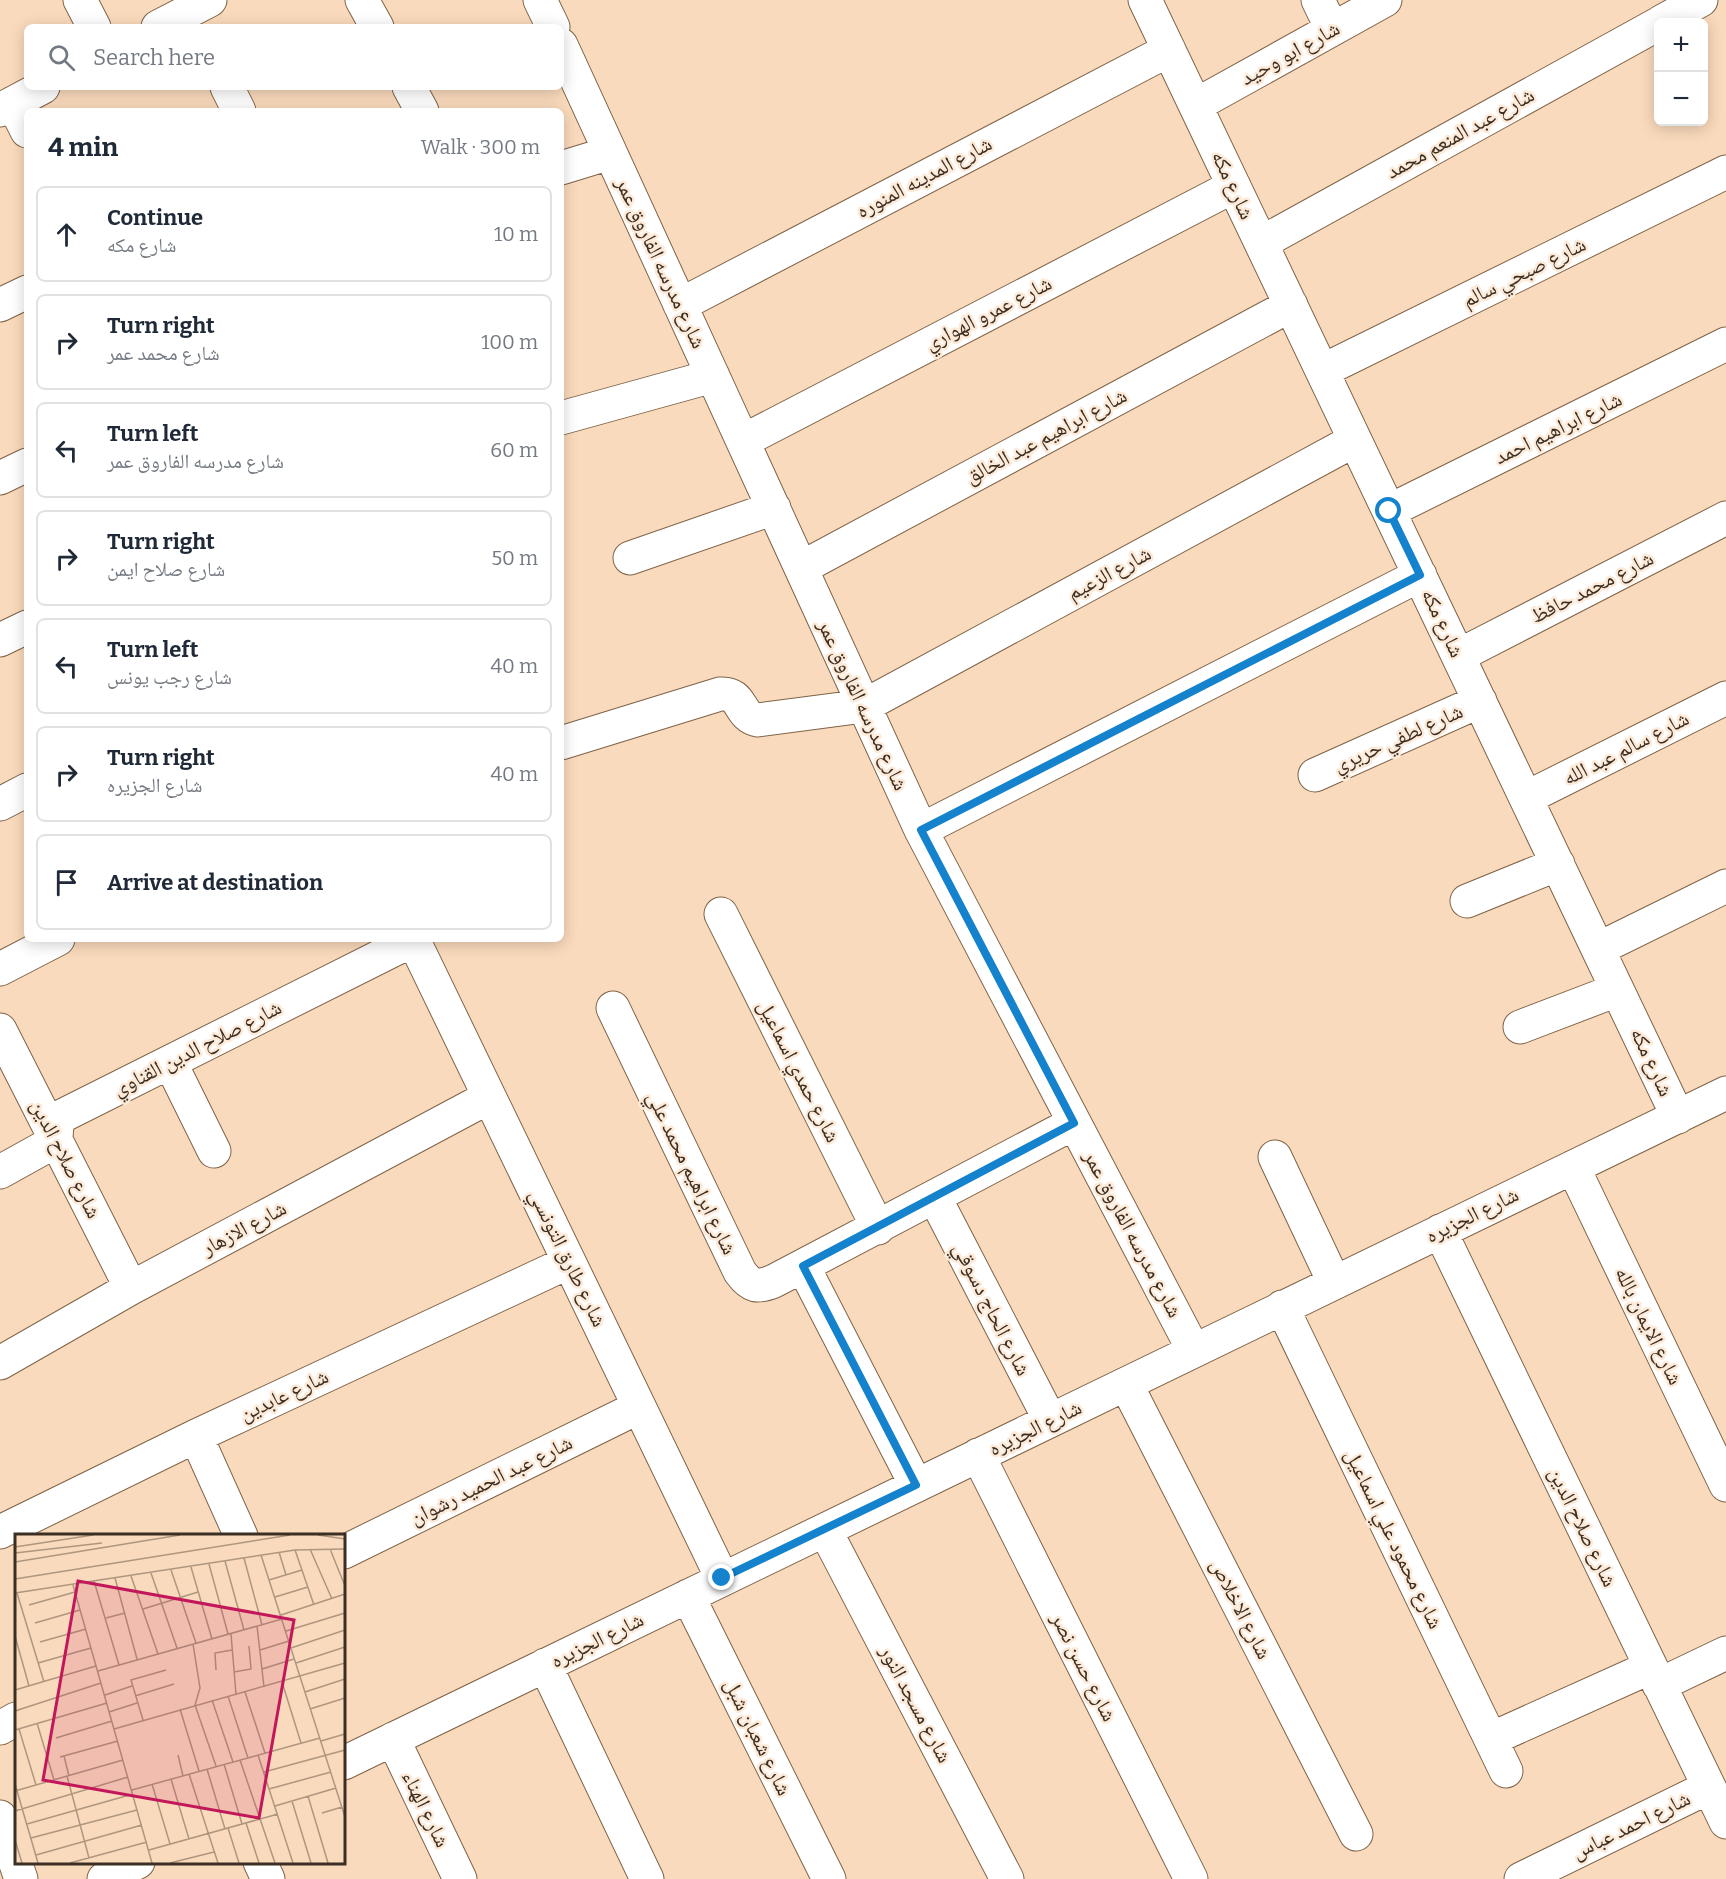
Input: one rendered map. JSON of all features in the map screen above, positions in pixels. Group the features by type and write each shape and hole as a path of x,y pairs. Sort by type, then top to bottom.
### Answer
{"street":[{"path":"80,0 92,24"},
{"path":"362,0 375,24"},
{"name":"شارع مكه","path":"1146,0 1678,1116"},
{"path":"1318,0 1332,29"},
{"name":"شارع ابو وحيد","path":"1196,105 1385,0"},
{"name":"شارع عبد المنعم محمد","path":"1669,18 1701,0"},
{"path":"167,24 199,13"},
{"name":"شارع عبد المنعم محمد","path":"1261,243 1654,26"},
{"name":"شارع المدينه المنوره","path":"680,305 1169,50"},
{"name":"شارع مدرسه الفاروق عمر","path":"564,52 921,830 1194,1351"},
{"path":"13,115 40,90"},
{"path":"228,90 238,108"},
{"path":"411,90 420,108"},
{"path":"564,167 610,153"},
{"name":"شارع صبحي سالم","path":"1322,371 1726,172"},
{"name":"شارع عمرو الهواري","path":"742,441 1234,186"},
{"path":"0,305 24,293"},
{"name":"شارع ابراهيم عبد الخالق","path":"801,567 1291,305"},
{"name":"شارع ابراهيم احمد","path":"1389,511 1726,344"},
{"path":"564,417 713,376"},
{"name":"شارع الزعيم","path":"864,706 1355,440"},
{"path":"0,478 24,466"},
{"path":"630,558 774,508"},
{"name":"شارع محمد حافظ","path":"1458,656 1726,518"},
{"path":"921,830 1420,575"},
{"path":"0,640 24,628"},
{"path":"564,742 725,693 735,697 747,716 758,720 864,706"},
{"name":"شارع سالم عبد الله","path":"1526,798 1726,698"},
{"name":"شارع لطفي حريري","path":"1316,775 1480,701"},
{"path":"0,804 24,792"},
{"path":"1467,901 1558,864"},
{"path":"1598,949 1726,886"},
{"name":"شارع حمدي اسماعيل","path":"721,914 878,1228"},
{"path":"0,969 52,942"},
{"name":"شارع صلاح الدين القناوي","path":"56,1139 56,1123 60,1117 409,942"},
{"name":"شارع طارق التونسي","path":"414,942 722,1578"},
{"path":"1520,1027 1617,990"},
{"name":"شارع ابراهيم محمد علي","path":"613,1008 740,1272 747,1281 755,1286 764,1285 803,1266"},
{"name":"شارع صلاح الدين","path":"0,1030 131,1288"},
{"path":"170,1062 214,1151"},
{"name":"شارع الازهار","path":"0,1363 131,1288 489,1097"},
{"name":"شارع الجزيره","path":"345,1763 1678,1116 1722,1105"},
{"path":"916,1485 803,1266 1074,1123"},
{"path":"0,1172 56,1139"},
{"path":"1275,1157 1334,1282"},
{"name":"شارع الايمان بالله","path":"1573,1167 1726,1485"},
{"name":"شارع الحاج دسوقي","path":"935,1198 1050,1420"},
{"name":"شارع صلاح الدين","path":"1440,1231 1726,1822"},
{"name":"شارع عابدين","path":"0,1532 196,1436 569,1262"},
{"name":"شارع محمود علي اسماعيل","path":"1282,1307 1506,1771"},
{"name":"شارع الاخلاص","path":"1126,1384 1356,1834"},
{"name":"شارع عبد الحميد رشوان","path":"345,1552 639,1407"},
{"path":"196,1436 240,1534"},
{"name":"شارع حسن نصر","path":"978,1455 1191,1879"},
{"name":"شارع مسجد النور","path":"825,1530 1007,1879"},
{"name":"شارع شعبان شبل","path":"688,1596 829,1879"},
{"path":"1491,1739 1655,1676 1726,1653"},
{"path":"545,1665 647,1879"},
{"path":"0,1728 15,1720"},
{"name":"شارع الهناء","path":"393,1739 460,1879"},
{"name":"شارع احمد عباس","path":"1521,1879 1709,1787"},
{"path":"0,1817 15,1861"},
{"path":"16,1864 21,1879"},
{"path":"104,1879 136,1864"},
{"path":"260,1864 268,1879"}],"route":[{"path":"722,1578 916,1485 803,1266 1074,1123 921,830 1420,575 1389,511"}]}
